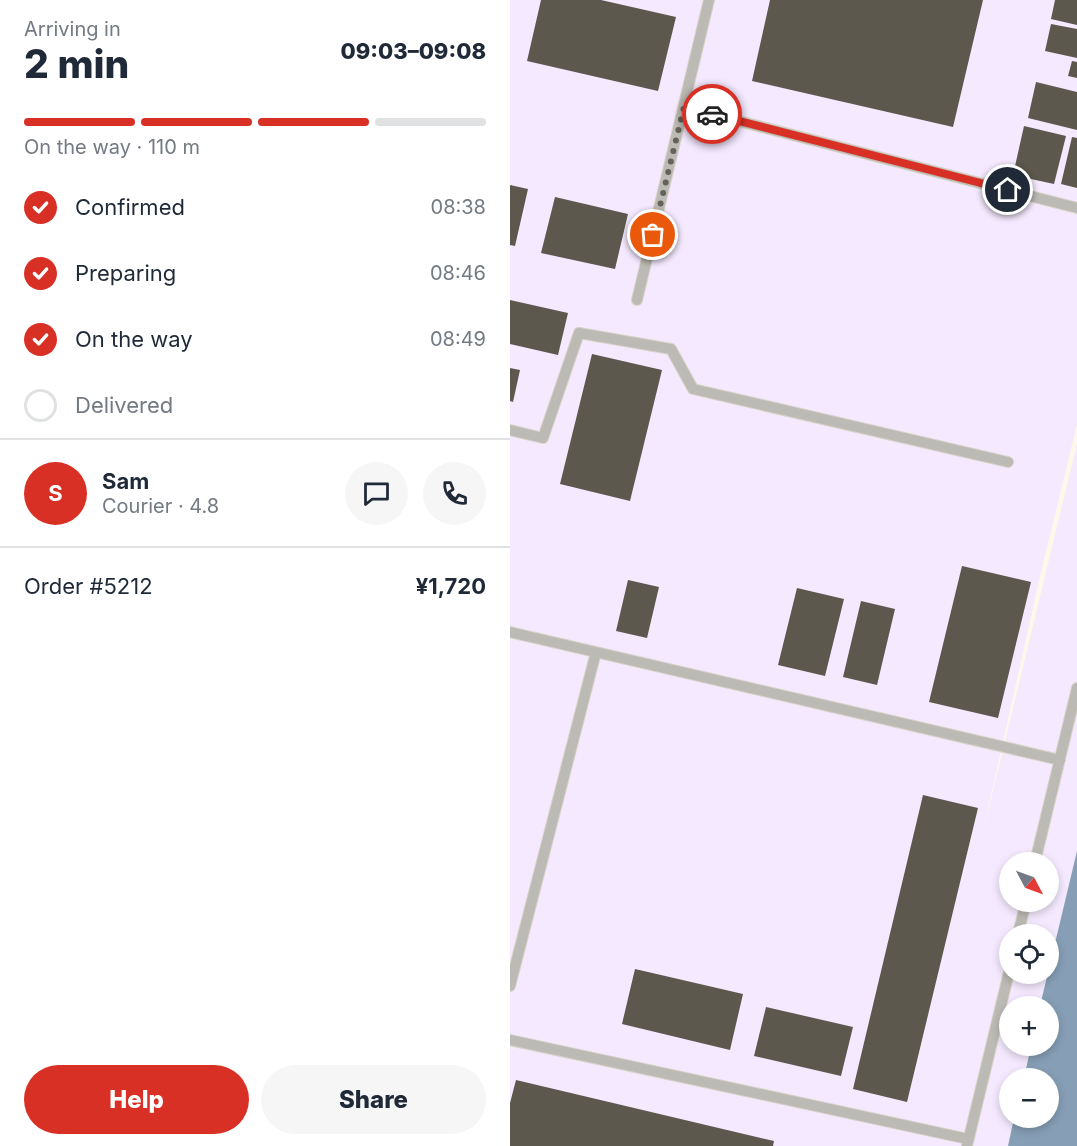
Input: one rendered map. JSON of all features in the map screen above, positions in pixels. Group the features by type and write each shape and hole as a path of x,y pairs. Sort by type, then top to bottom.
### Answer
{"lane":[{"path":"637,300 709,0"},
{"path":"684,107 1077,208"},
{"path":"510,430 543,438 579,333 671,350 693,389 1008,462"},
{"path":"510,632 1060,760"},
{"path":"510,987 596,652"},
{"path":"1037,852 1077,688"},
{"path":"510,1040 968,1143 1006,984"}],"shaded area":[{"path":"510,0 1077,0 1077,424 981,840 1077,444 1077,851 1059,929 1059,924 999,924 999,984 1046,984 1042,996 999,996 999,1056 1028,1056 1026,1068 999,1068 999,1128 1012,1128 1008,1146 510,1146"}],"water":[{"path":"1077,851 1077,1146 1008,1146 1012,1128 1059,1128 1059,1068 1026,1068 1029,1056 1059,1056 1059,996 1042,996 1045,984 1059,984 1059,926"}],"building":[{"path":"541,0 601,0 676,17 658,91 527,61"},
{"path":"770,0 983,0 953,127 752,81"},
{"path":"1055,0 1077,0 1077,25 1051,19"},
{"path":"1051,24 1077,29 1077,58 1045,51"},
{"path":"1072,61 1077,62 1077,78 1068,76"},
{"path":"1036,82 1077,92 1077,130 1028,118"},
{"path":"1024,126 1066,136 1054,184 1013,175"},
{"path":"1072,137 1077,138 1077,188 1061,184"},
{"path":"510,185 528,189 515,246 510,245"},
{"path":"555,197 628,214 615,269 541,253"},
{"path":"510,300 568,313 558,355 510,344"},
{"path":"592,354 662,370 630,501 560,484"},
{"path":"510,368 520,370 513,402 510,401"},
{"path":"962,566 1031,582 998,718 929,702"},
{"path":"628,580 659,587 647,638 616,631"},
{"path":"797,588 844,599 825,676 778,665"},
{"path":"861,601 895,609 877,685 843,677"},
{"path":"923,795 978,808 907,1102 853,1089"},
{"path":"635,969 743,994 730,1050 622,1024"},
{"path":"766,1007 853,1027 841,1076 754,1056"},
{"path":"516,1080 774,1141 773,1146 510,1146 510,1103"}],"way so far":[{"path":"653,235 684,107 712,114"}],"route":[{"path":"712,114 1008,190"}]}
